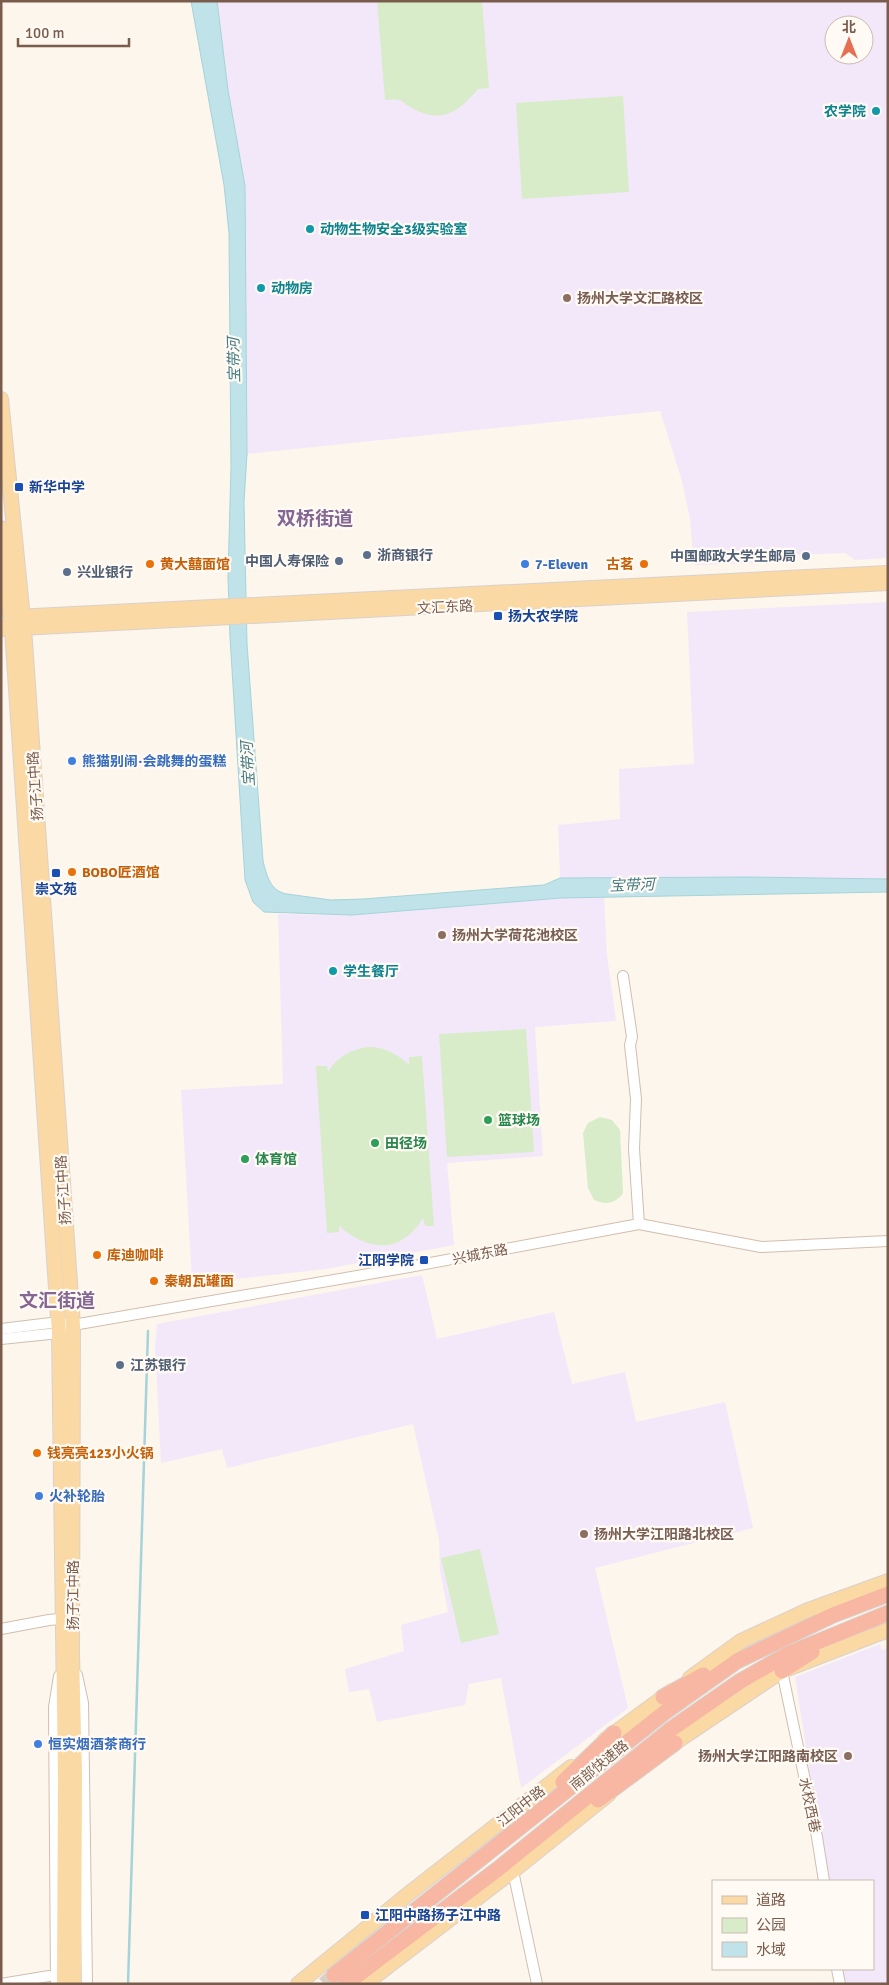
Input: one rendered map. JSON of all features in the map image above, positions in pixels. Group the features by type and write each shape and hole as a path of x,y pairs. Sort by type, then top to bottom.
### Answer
{"highway":[{"name":"南部快速路","path":"340,1980 371,1946 665,1712 737,1661 833,1615 888,1594"},
{"name":"南部快速路","path":"340,1980 505,1870 670,1730 739,1682 788,1654 888,1613"},
{"path":"663,1697 799,1625 833,1615"},
{"path":"782,1671 825,1645 888,1618"},
{"path":"371,1946 398,1915 501,1834 571,1775 614,1733"},
{"path":"505,1870 675,1742"}],"main road":[{"name":"扬子江中路","path":"1,399 12,623 64,1327 68,1618 65,1778 74,1984"},
{"name":"扬子江中路","path":"1,528 12,623"},
{"name":"文汇东路","path":"278,610 888,573"},
{"name":"文汇东路","path":"12,623 888,583"},
{"name":"江阳中路","path":"298,1984 407,1895 614,1733 741,1641 808,1610 888,1581"},
{"path":"675,1742 782,1671 888,1630"},
{"name":"扬子江中路","path":"64,1984 69,1870"},
{"path":"365,1984 505,1870"}],"street":[{"path":"623,976 632,1037 630,1045 636,1099 634,1149 639,1224"},
{"name":"兴城东路","path":"1,1339 400,1269 639,1224 760,1247 888,1241"},
{"name":"兴城东路","path":"1,1330 64,1327"},
{"path":"1,1629 68,1618"},
{"path":"1,1984 52,1980 54,1708 67,1655"},
{"path":"67,1655 83,1703 87,1984"},
{"name":"水校西巷","path":"782,1671 817,1837 824,1880"},
{"path":"505,1870 537,1984"},
{"path":"837,1970 840,1984"}],"shaded area":[{"name":"扬州大学文汇路校区","path":"217,1 888,1 888,558 855,560 845,553 795,555 790,562 694,565 690,519 682,481 660,411 247,454 245,186 228,90"},
{"name":"扬州大学荷花池校区","path":"888,602 888,879 749,877 603,878 607,955 616,1021 535,1027 543,1156 447,1163 454,1245 326,1269 199,1283 192,1279 181,1090 283,1084 278,914 352,915 561,898 558,825 620,819 619,769 694,764 687,612"},
{"name":"扬州大学江阳路北校区","path":"422,1275 437,1339 554,1312 572,1384 625,1372 636,1422 725,1402 753,1528 595,1568 628,1708 521,1788 501,1678 469,1684 465,1705 377,1722 369,1689 349,1692 345,1669 404,1651 401,1625 448,1612 440,1571 439,1540 413,1424 227,1468 222,1449 161,1463 155,1346 157,1324"},
{"name":"扬州大学江阳路南校区","path":"880,1644 881,1650 888,1648 888,1984 843,1984 840,1970 874,1970 874,1880 827,1880 795,1677"}],"green space":[{"path":"377,1 482,1 489,88 478,89 457,109 450,113 434,116 424,114 399,100 385,100"},
{"path":"623,96 629,192 522,199 516,103"},
{"path":"526,1029 534,1152 447,1157 439,1034"},
{"name":"田径场","path":"368,1047 380,1048 390,1052 409,1065 409,1057 422,1056 434,1226 425,1226 423,1218 405,1238 395,1243 384,1245 362,1241 350,1235 339,1226 339,1232 327,1233 316,1066 327,1066 328,1072 345,1055"},
{"path":"600,1117 612,1120 620,1130 623,1193 614,1201 607,1203 594,1200 588,1188 583,1133 588,1123"},
{"path":"480,1549 499,1634 461,1643 441,1558"}],"water":[{"name":"宝带河","path":"191,1 217,1 228,90 245,186 247,454 244,502 247,644 263,861 273,886 287,894 331,900 544,885 560,878 749,877 888,879 888,892 561,898 352,915 264,912 253,902 245,880 230,637 228,577 231,467 229,233 224,185"}],"waterway":[{"path":"128,1984 148,1331"}],"tunnel":[{"path":"324,1984 334,1975"}],"place":[{"name":"农学院","path":"876,111"},
{"name":"动物生物安全3级实验室","path":"310,229"},
{"name":"动物房","path":"261,288"},
{"name":"扬州大学文汇路校区","path":"567,298"},
{"name":"新华中学","path":"19,487"},
{"name":"浙商银行","path":"367,555"},
{"name":"中国邮政大学生邮局","path":"806,556"},
{"name":"中国人寿保险","path":"339,561"},
{"name":"黄大囍面馆","path":"150,564"},
{"name":"7-Eleven","path":"525,564"},
{"name":"古茗","path":"644,564"},
{"name":"兴业银行","path":"67,572"},
{"name":"扬大农学院","path":"498,616"},
{"name":"熊猫别闹·会跳舞的蛋糕","path":"72,761"},
{"name":"BOBO匠酒馆","path":"72,872"},
{"name":"崇文苑","path":"56,873"},
{"name":"扬州大学荷花池校区","path":"442,935"},
{"name":"学生餐厅","path":"333,971"},
{"name":"篮球场","path":"488,1120"},
{"name":"田径场","path":"375,1143"},
{"name":"体育馆","path":"245,1159"},
{"name":"库迪咖啡","path":"97,1255"},
{"name":"江阳学院","path":"424,1260"},
{"name":"秦朝瓦罐面","path":"154,1281"},
{"name":"江苏银行","path":"120,1365"},
{"name":"钱亮亮123小火锅","path":"37,1453"},
{"name":"火补轮胎","path":"39,1496"},
{"name":"扬州大学江阳路北校区","path":"584,1534"},
{"name":"恒实烟酒茶商行","path":"38,1744"},
{"name":"扬州大学江阳路南校区","path":"848,1756"},
{"name":"江阳中路扬子江中路","path":"365,1915"}],"district":[{"name":"双桥街道","path":"315,518"},
{"name":"文汇街道","path":"57,1300"}]}
